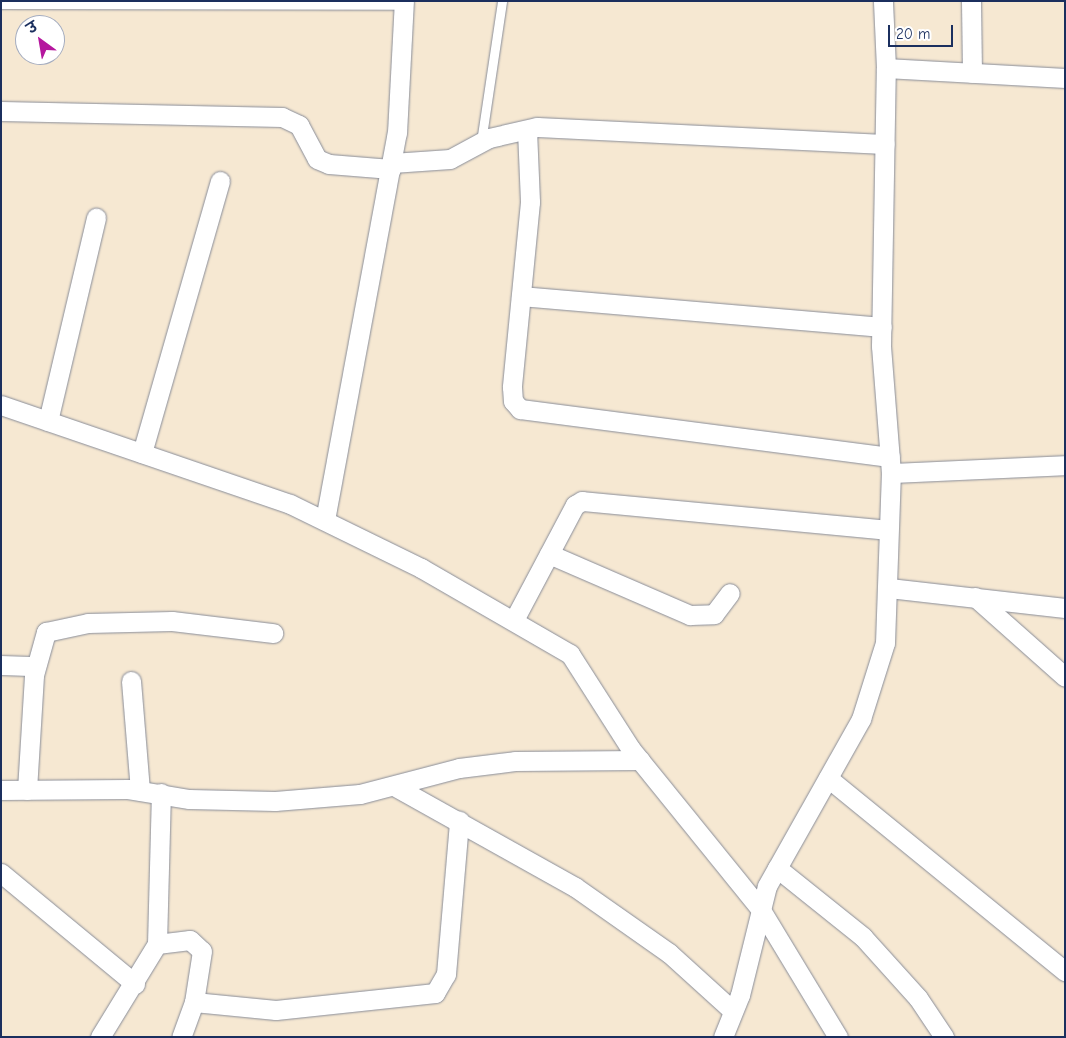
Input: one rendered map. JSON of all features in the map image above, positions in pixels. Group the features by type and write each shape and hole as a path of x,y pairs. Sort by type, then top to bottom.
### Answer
{"street":[{"path":"723,1037 734,1011 761,910 777,868 862,719 885,643 889,588 888,530 891,465 882,327 886,68 883,1"},
{"path":"971,1 972,73"},
{"path":"326,520 391,166 404,3"},
{"path":"886,68 1065,78"},
{"path":"1,111 282,117 299,125 317,159 329,164 391,166 450,159 481,142 527,130 885,144"},
{"path":"527,130 530,202 512,387 513,401 520,409 891,465 1065,465"},
{"path":"142,453 220,181"},
{"path":"48,421 96,218"},
{"path":"520,296 882,327"},
{"path":"1,405 142,453 326,520 514,620 570,654 640,760 761,910 838,1037"},
{"path":"514,620 575,505 582,501 888,530"},
{"path":"549,554 690,615 714,614 730,593"},
{"path":"889,588 1065,608"},
{"path":"975,597 1065,677"},
{"path":"27,790 35,666 42,637 53,628 172,621 273,633"},
{"path":"1,665 35,666"},
{"path":"131,680 140,791"},
{"path":"1,790 140,791 161,792 189,799 275,801 396,787 459,768 515,760 640,760"},
{"path":"828,778 1065,971"},
{"path":"396,787 582,892 669,953 734,1011"},
{"path":"100,1037 135,984 156,944 161,792"},
{"path":"194,1002 276,1010 435,993 446,974 459,821"},
{"path":"777,868 863,937 918,998 944,1037"},
{"path":"1,873 135,984"},
{"path":"156,944 190,940 202,951 194,1002 181,1037"}],"lane":[{"path":"481,142 502,1"},
{"path":"1,4 404,3"}]}
